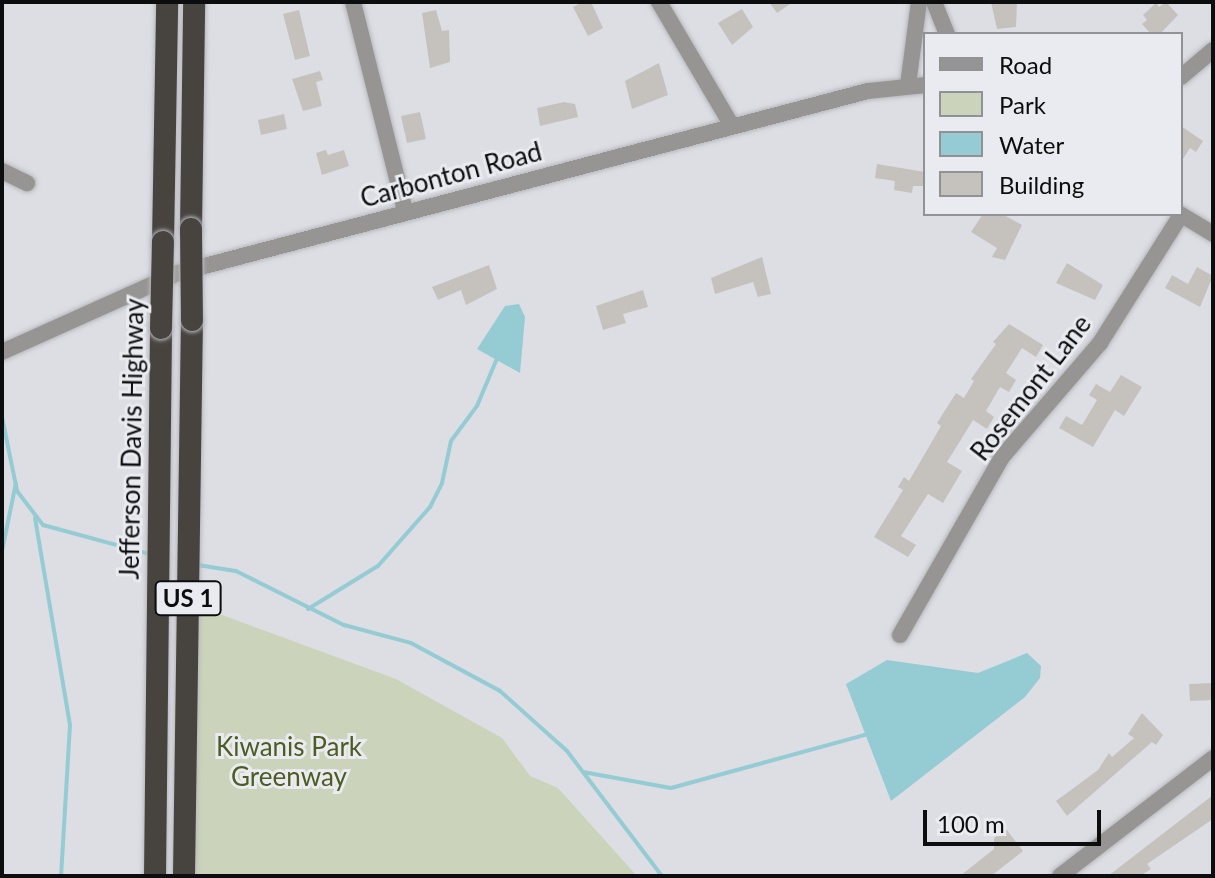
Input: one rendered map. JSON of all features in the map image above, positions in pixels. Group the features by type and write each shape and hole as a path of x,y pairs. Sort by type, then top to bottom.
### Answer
{"highway":[{"name":"Jefferson Davis Highway","path":"155,876 167,2"},
{"name":"US 1","path":"184,876 194,2"}],"street":[{"path":"353,2 405,211"},
{"path":"659,2 732,126"},
{"path":"916,85 919,2"},
{"path":"934,2 946,32"},
{"path":"1183,75 1213,50"},
{"name":"Carbonton Road","path":"2,352 178,273 732,126 916,85"},
{"path":"2,171 27,183"},
{"path":"1183,215 1213,234"},
{"name":"Rosemont Lane","path":"900,635 1002,457 1100,343 1180,216"},
{"path":"1060,876 1213,758"}],"green space":[{"name":"Kiwanis Park Greenway","path":"179,599 396,679 502,738 530,776 558,788 637,876 172,876"}],"water":[{"path":"519,304 525,317 520,373 477,349 505,306"},
{"path":"1027,653 1041,666 1040,678 1025,697 891,801 846,684 887,660 978,673"}],"building":[{"path":"591,2 603,28 588,36 573,7"},
{"path":"769,2 793,2 777,13"},
{"path":"991,2 1017,2 1016,27 997,29"},
{"path":"1166,2 1178,15 1162,32 1149,32 1142,24 1147,20 1143,15 1156,3 1159,7"},
{"path":"742,9 753,27 732,45 718,23"},
{"path":"299,10 310,56 295,60 283,14"},
{"path":"436,10 442,31 449,30 450,62 430,68 422,13"},
{"path":"659,63 668,95 632,109 625,81"},
{"path":"320,71 323,80 316,82 322,106 303,111 292,79"},
{"path":"564,102 575,104 578,117 540,126 537,108"},
{"path":"420,112 426,139 407,143 401,116"},
{"path":"284,114 287,129 261,135 258,120"},
{"path":"1183,127 1203,141 1196,152 1190,148 1183,159"},
{"path":"326,150 328,155 344,150 349,166 322,175 316,153"},
{"path":"877,164 923,172 923,186 913,186 912,193 894,190 895,181 875,178"},
{"path":"982,216 1006,216 1022,225 1005,260 992,257 997,248 971,232"},
{"path":"762,257 771,294 758,297 753,282 715,294 711,278"},
{"path":"1067,263 1103,285 1095,300 1056,283"},
{"path":"489,265 497,289 466,305 461,290 438,300 432,287"},
{"path":"1197,267 1213,276 1200,307 1165,288 1172,275 1188,284"},
{"path":"643,290 648,307 623,314 626,323 603,330 596,306"},
{"path":"1009,324 1043,345 1036,357 1022,348 1006,373 1016,380 1009,392 1000,387 986,411 994,417 987,429 973,420 947,462 962,471 943,503 928,494 901,536 916,545 908,557 874,537 903,490 898,487 904,477 909,481 941,426 937,423 956,393 964,398 974,381 971,379 996,344 993,342"},
{"path":"1121,375 1142,387 1124,416 1115,410 1093,447 1059,428 1066,416 1082,425 1097,400 1089,395 1096,384 1110,392"},
{"path":"1213,683 1213,700 1190,701 1189,684"},
{"path":"1142,713 1163,735 1156,745 1152,742 1067,816 1056,801 1098,770 1109,753 1112,757 1134,738 1128,734"},
{"path":"1213,795 1213,819 1147,864 1151,869 1140,876 1108,876"},
{"path":"1006,829 1023,851 991,876 960,876 994,849 994,838"}],"waterway":[{"path":"308,609 378,566 430,507 442,483 451,441 477,406 498,356"},
{"path":"2,417 17,491 43,525 150,554"},
{"path":"2,551 16,483"},
{"path":"35,518 70,725 61,876"},
{"path":"198,565 236,571 344,625 411,643 500,691 567,751 662,876"},
{"path":"583,772 671,788 869,734"}]}
